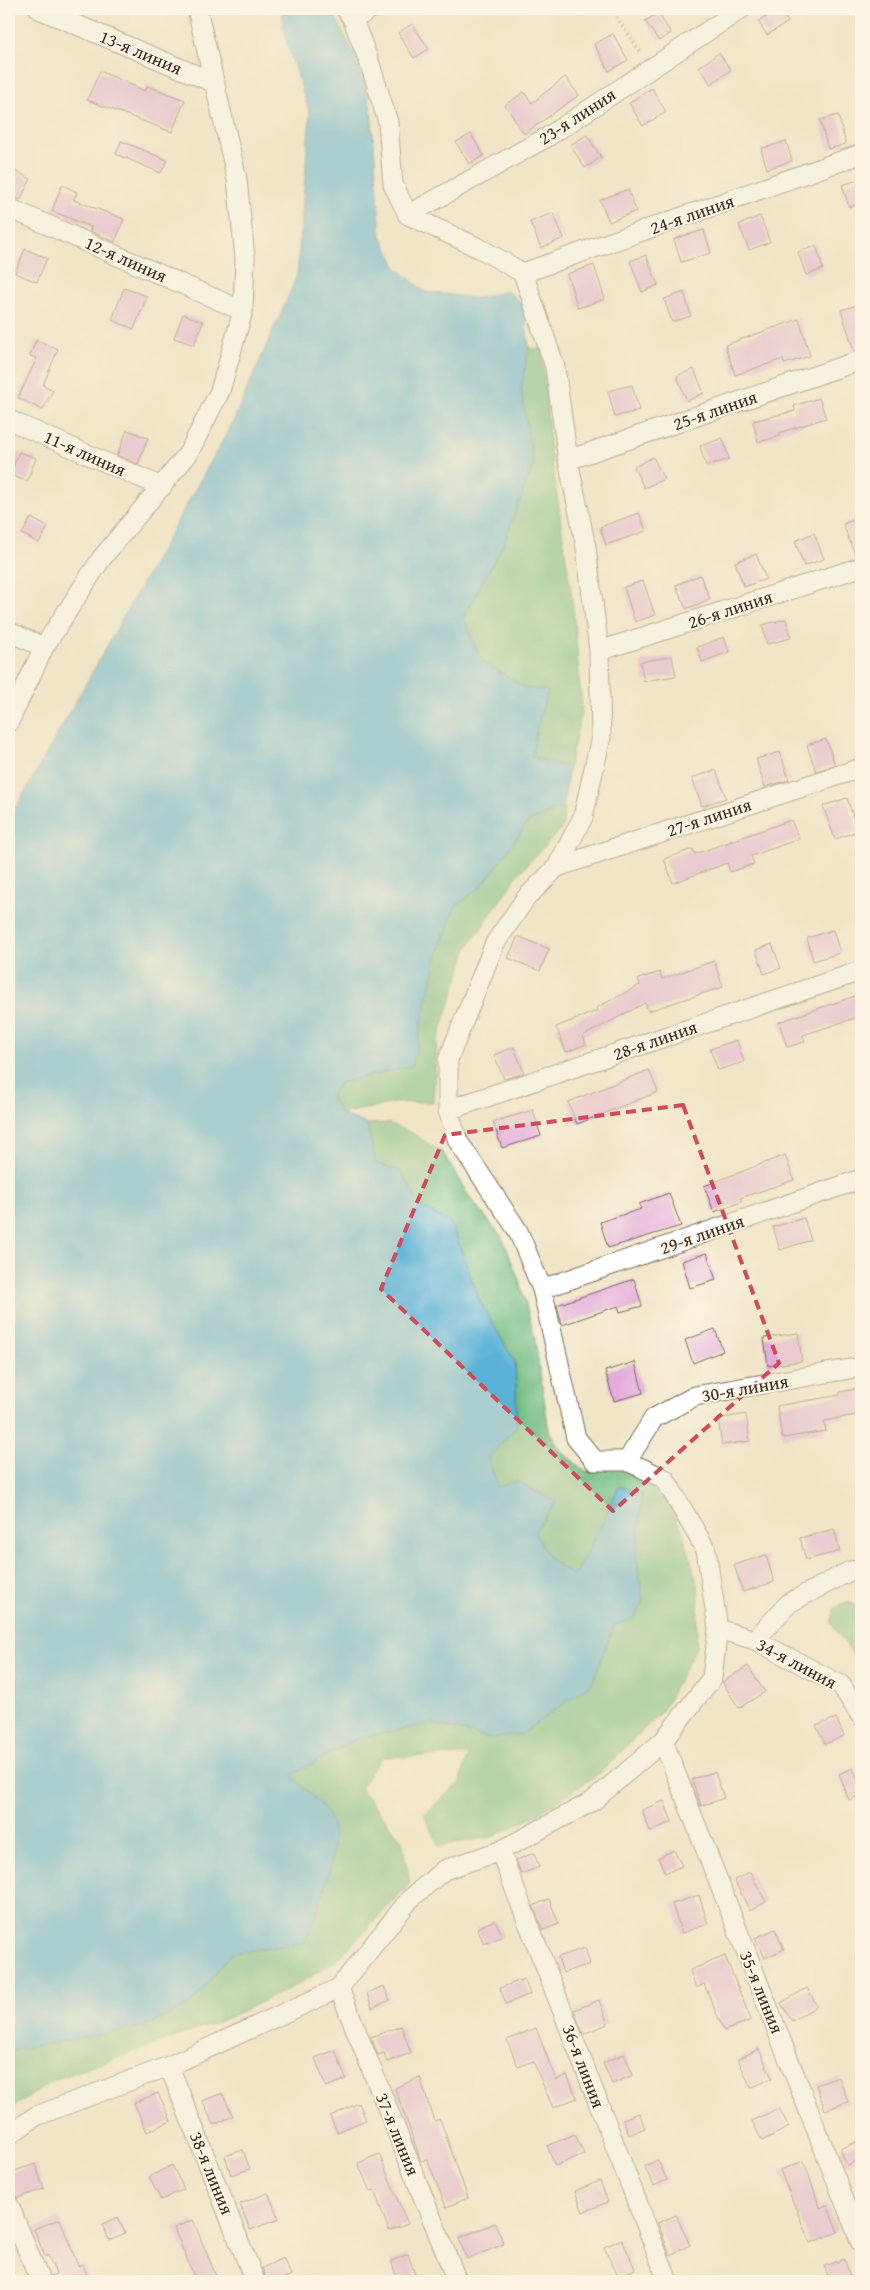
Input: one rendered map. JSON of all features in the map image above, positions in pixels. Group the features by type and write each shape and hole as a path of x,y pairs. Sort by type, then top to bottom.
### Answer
{"street":[{"name":"13-я линия","path":"39,9 215,83"},
{"path":"9,722 44,647 101,559 188,454 220,391 243,311 246,258 237,179 197,9"},
{"path":"9,2135 36,2116 169,2066 339,1988 410,1899 444,1870 500,1851 593,1801 663,1741 712,1678 718,1629 706,1550 665,1480 627,1462 595,1461 576,1438 542,1289 518,1231 458,1141 448,1110 448,1060 495,943 526,898 557,867 583,817 601,736 599,651 586,547 568,460 555,367 523,273 481,249 408,215 393,184 388,122 370,64 349,14 370,9"},
{"name":"23-я линия","path":"408,215 549,136 741,9"},
{"name":"24-я линия","path":"523,273 861,154"},
{"name":"12-я линия","path":"9,208 243,311"},
{"name":"25-я линия","path":"568,460 861,360"},
{"name":"11-я линия","path":"9,420 162,487"},
{"name":"26-я линия","path":"599,651 861,567"},
{"path":"9,632 44,647"},
{"name":"27-я линия","path":"557,867 861,768"},
{"name":"28-я линия","path":"448,1110 861,971"},
{"name":"29-я линия","path":"542,1289 861,1179"},
{"name":"30-я линия","path":"627,1462 654,1418 695,1396 861,1367"},
{"path":"755,1640 789,1603 850,1571 861,1570"},
{"name":"34-я линия","path":"718,1629 755,1640 841,1685 861,1716"},
{"name":"35-я линия","path":"663,1741 861,2243"},
{"name":"36-я линия","path":"500,1851 668,2281"},
{"name":"37-я линия","path":"339,1988 457,2281"},
{"name":"38-я линия","path":"169,2066 255,2281"},
{"path":"9,2205 40,2281"}],"path":[{"path":"611,9 651,68"}],"highlighted area":[{"path":"683,1105 779,1363 613,1511 381,1289 445,1135"}],"green space":[{"path":"529,348 542,349 550,447 573,606 582,709 569,767 532,757 536,731 525,688 481,660 463,617 503,545 533,465 521,388"},
{"path":"563,807 563,827 519,873 468,947 437,1043 433,1102 394,1103 341,1114 331,1097 338,1083 354,1079 438,954 455,907 482,886 528,822"},
{"path":"388,1123 412,1133 443,1153 470,1198 502,1237 519,1280 534,1334 549,1431 561,1451 585,1471 616,1469 636,1473 660,1489 683,1531 699,1592 696,1647 663,1710 601,1772 535,1816 492,1837 439,1846 424,1815 459,1783 469,1755 381,1757 360,1788 402,1840 410,1883 338,1959 299,1984 219,2022 54,2080 9,2110 9,2054 18,2049 190,2005 232,1953 305,1942 329,1816 292,1775 355,1739 432,1723 492,1739 592,1683 614,1625 634,1619 643,1602 637,1560 642,1494 619,1486 603,1522 574,1577 549,1558 534,1532 556,1503 497,1488 489,1457 517,1426 515,1362 480,1302 451,1223 421,1207 401,1171 376,1164 367,1124"},
{"path":"849,1601 861,1607 861,1667 831,1623 835,1608"}],"water":[{"path":"281,9 331,9 359,63 371,108 381,235 397,268 425,292 476,298 508,291 524,306 529,348 521,388 533,465 503,545 463,617 481,660 525,688 548,690 536,731 532,757 569,767 563,807 528,822 482,886 455,907 438,954 412,1066 339,1083 331,1097 341,1114 367,1124 376,1164 401,1171 421,1207 451,1223 480,1302 515,1362 517,1426 489,1457 497,1487 517,1481 556,1502 534,1532 549,1558 573,1576 603,1522 619,1486 642,1494 637,1560 643,1601 634,1619 614,1625 592,1683 522,1734 492,1739 432,1723 355,1739 292,1775 316,1799 328,1815 333,1828 332,1860 322,1896 305,1942 232,1953 190,2005 143,2027 18,2049 9,2054 9,859 13,853 14,811 232,424 297,276 310,114 287,44"}],"building":[{"path":"780,9 788,22 767,35 758,21"},
{"path":"658,13 671,33 659,41 645,21"},
{"path":"412,24 429,49 414,58 398,33"},
{"path":"613,34 628,60 609,71 594,44"},
{"path":"719,53 731,70 711,84 699,67"},
{"path":"100,71 145,91 147,86 185,100 172,132 87,100"},
{"path":"565,77 579,95 524,134 505,105 524,92 532,103"},
{"path":"652,88 666,112 643,126 629,103"},
{"path":"838,115 846,144 828,149 820,120"},
{"path":"471,134 484,156 469,164 456,142"},
{"path":"587,135 601,157 585,168 570,145"},
{"path":"121,141 167,160 161,173 116,154"},
{"path":"786,141 792,161 767,169 761,149"},
{"path":"9,168 31,179 20,200 9,194"},
{"path":"861,179 861,203 849,207 842,185"},
{"path":"62,185 77,192 74,200 124,219 115,242 90,231 91,227 52,211"},
{"path":"628,189 636,211 609,222 600,200"},
{"path":"553,213 564,238 541,248 530,222"},
{"path":"760,216 770,242 749,250 739,225"},
{"path":"704,230 711,253 681,262 674,239"},
{"path":"816,246 823,269 806,275 798,252"},
{"path":"25,249 47,258 37,282 15,273"},
{"path":"646,255 658,285 642,292 630,261"},
{"path":"594,265 605,299 578,308 567,274"},
{"path":"124,288 147,296 134,329 112,320"},
{"path":"684,292 691,316 672,322 664,299"},
{"path":"858,305 861,315 861,349 854,351 841,310"},
{"path":"183,314 203,322 194,345 174,338"},
{"path":"799,319 810,356 784,364 783,359 735,375 725,345"},
{"path":"36,340 58,349 43,385 53,390 43,410 18,398 37,358 30,356"},
{"path":"694,369 704,393 687,401 677,376"},
{"path":"632,385 639,410 615,417 608,391"},
{"path":"819,398 826,418 779,433 780,436 758,442 753,421 795,411 794,406"},
{"path":"127,430 148,438 138,464 117,455"},
{"path":"723,438 729,459 706,466 700,446"},
{"path":"19,452 36,458 27,481 10,475"},
{"path":"653,457 664,479 644,488 634,467"},
{"path":"639,513 646,531 606,545 600,527"},
{"path":"861,517 861,556 856,557 843,524"},
{"path":"31,518 48,527 39,543 22,534"},
{"path":"814,533 824,559 804,566 795,541"},
{"path":"756,554 766,579 744,587 735,562"},
{"path":"700,575 710,599 686,609 676,585"},
{"path":"643,581 655,615 635,622 624,587"},
{"path":"786,619 791,638 767,644 762,625"},
{"path":"724,637 729,652 702,662 697,647"},
{"path":"672,656 676,676 644,681 640,662"},
{"path":"826,739 835,765 816,771 807,745"},
{"path":"780,752 789,780 765,787 756,759"},
{"path":"716,770 726,798 702,806 692,778"},
{"path":"847,798 858,831 835,839 823,806"},
{"path":"791,820 799,839 751,856 754,864 730,872 727,863 673,883 664,859 693,849 695,854"},
{"path":"833,930 840,953 813,961 807,938"},
{"path":"518,936 549,949 540,971 508,958"},
{"path":"772,944 781,968 764,974 756,950"},
{"path":"714,961 723,987 648,1011 645,1003 583,1036 586,1044 566,1052 556,1027 597,1011 596,1008 640,985 638,979 660,972 662,979"},
{"path":"861,994 861,1016 803,1035 805,1042 787,1047 779,1022"},
{"path":"737,1040 744,1062 718,1070 710,1049"},
{"path":"514,1047 524,1073 504,1079 494,1055"},
{"path":"649,1070 658,1092 577,1124 568,1102"},
{"path":"533,1110 541,1136 502,1148 493,1122"},
{"path":"785,1155 794,1180 740,1198 742,1202 714,1212 704,1186"},
{"path":"669,1193 681,1226 608,1248 600,1222 641,1209 639,1204"},
{"path":"804,1218 811,1240 780,1250 773,1227"},
{"path":"707,1253 716,1280 690,1288 682,1261"},
{"path":"634,1279 642,1306 620,1312 618,1306 562,1325 557,1305"},
{"path":"715,1329 723,1351 693,1363 685,1340"},
{"path":"798,1333 802,1361 768,1366 764,1338"},
{"path":"635,1362 643,1393 614,1401 605,1371"},
{"path":"861,1388 861,1414 824,1421 826,1431 782,1438 777,1406 840,1395 840,1392"},
{"path":"746,1414 750,1441 722,1445 718,1419"},
{"path":"834,1529 840,1551 806,1560 800,1538"},
{"path":"766,1555 774,1582 743,1592 734,1565"},
{"path":"748,1666 765,1692 739,1708 722,1682"},
{"path":"836,1718 844,1736 825,1744 816,1726"},
{"path":"853,1768 861,1789 861,1795 849,1800 839,1774"},
{"path":"715,1772 724,1798 701,1806 692,1779"},
{"path":"664,1801 672,1822 650,1831 642,1810"},
{"path":"674,1850 682,1866 665,1873 658,1858"},
{"path":"534,1853 539,1867 521,1874 516,1860"},
{"path":"750,1872 766,1902 750,1911 734,1880"},
{"path":"699,1895 708,1924 682,1933 672,1904"},
{"path":"549,1899 559,1924 543,1930 533,1906"},
{"path":"495,1920 503,1936 484,1944 477,1928"},
{"path":"775,1929 784,1949 765,1958 755,1938"},
{"path":"585,1948 590,1964 563,1973 558,1957"},
{"path":"725,1956 751,2020 724,2031 704,1984 696,1988 690,1970"},
{"path":"524,1979 530,1994 506,2004 500,1988"},
{"path":"384,1986 390,2000 372,2008 367,1993"},
{"path":"807,1988 817,2006 792,2021 781,2003"},
{"path":"599,2000 608,2024 583,2034 574,2010"},
{"path":"401,2026 411,2053 387,2062 384,2053 378,2055 371,2037"},
{"path":"536,2028 556,2080 567,2075 577,2098 553,2108 533,2061 518,2067 507,2040"},
{"path":"759,2049 772,2078 751,2088 738,2059"},
{"path":"335,2050 346,2079 326,2087 315,2058"},
{"path":"624,2054 633,2075 612,2084 603,2063"},
{"path":"420,2077 434,2121 440,2119 468,2198 446,2207 427,2159 421,2161 395,2088"},
{"path":"839,2077 848,2102 825,2110 816,2085"},
{"path":"158,2093 171,2121 147,2132 134,2103"},
{"path":"222,2093 233,2116 213,2125 203,2101"},
{"path":"359,2103 366,2120 337,2132 330,2116"},
{"path":"779,2108 789,2127 762,2141 752,2121"},
{"path":"639,2113 645,2128 629,2135 623,2119"},
{"path":"575,2134 584,2154 555,2166 547,2146"},
{"path":"861,2140 861,2159 847,2165 840,2149"},
{"path":"243,2150 250,2169 231,2175 225,2156"},
{"path":"379,2154 408,2224 389,2231 374,2190 370,2191 358,2163"},
{"path":"658,2160 667,2180 654,2186 644,2166"},
{"path":"804,2161 820,2208 827,2205 838,2232 810,2243 780,2170"},
{"path":"35,2164 44,2189 17,2198 9,2173"},
{"path":"172,2165 184,2189 161,2200 149,2177"},
{"path":"600,2181 608,2202 583,2212 575,2191"},
{"path":"268,2193 279,2219 250,2230 240,2204"},
{"path":"676,2215 690,2245 670,2255 658,2223"},
{"path":"118,2217 125,2233 109,2240 102,2224"},
{"path":"60,2219 78,2266 83,2264 89,2281 51,2281 50,2276 56,2274 48,2255 45,2257 34,2229"},
{"path":"193,2220 218,2281 196,2281 174,2228"},
{"path":"495,2223 504,2244 467,2259 459,2238"},
{"path":"622,2239 635,2269 618,2276 604,2247"},
{"path":"408,2254 417,2281 398,2281 391,2261"},
{"path":"283,2258 291,2275 278,2281 267,2281 262,2268"},
{"path":"844,2259 852,2281 830,2281 824,2266"}]}
